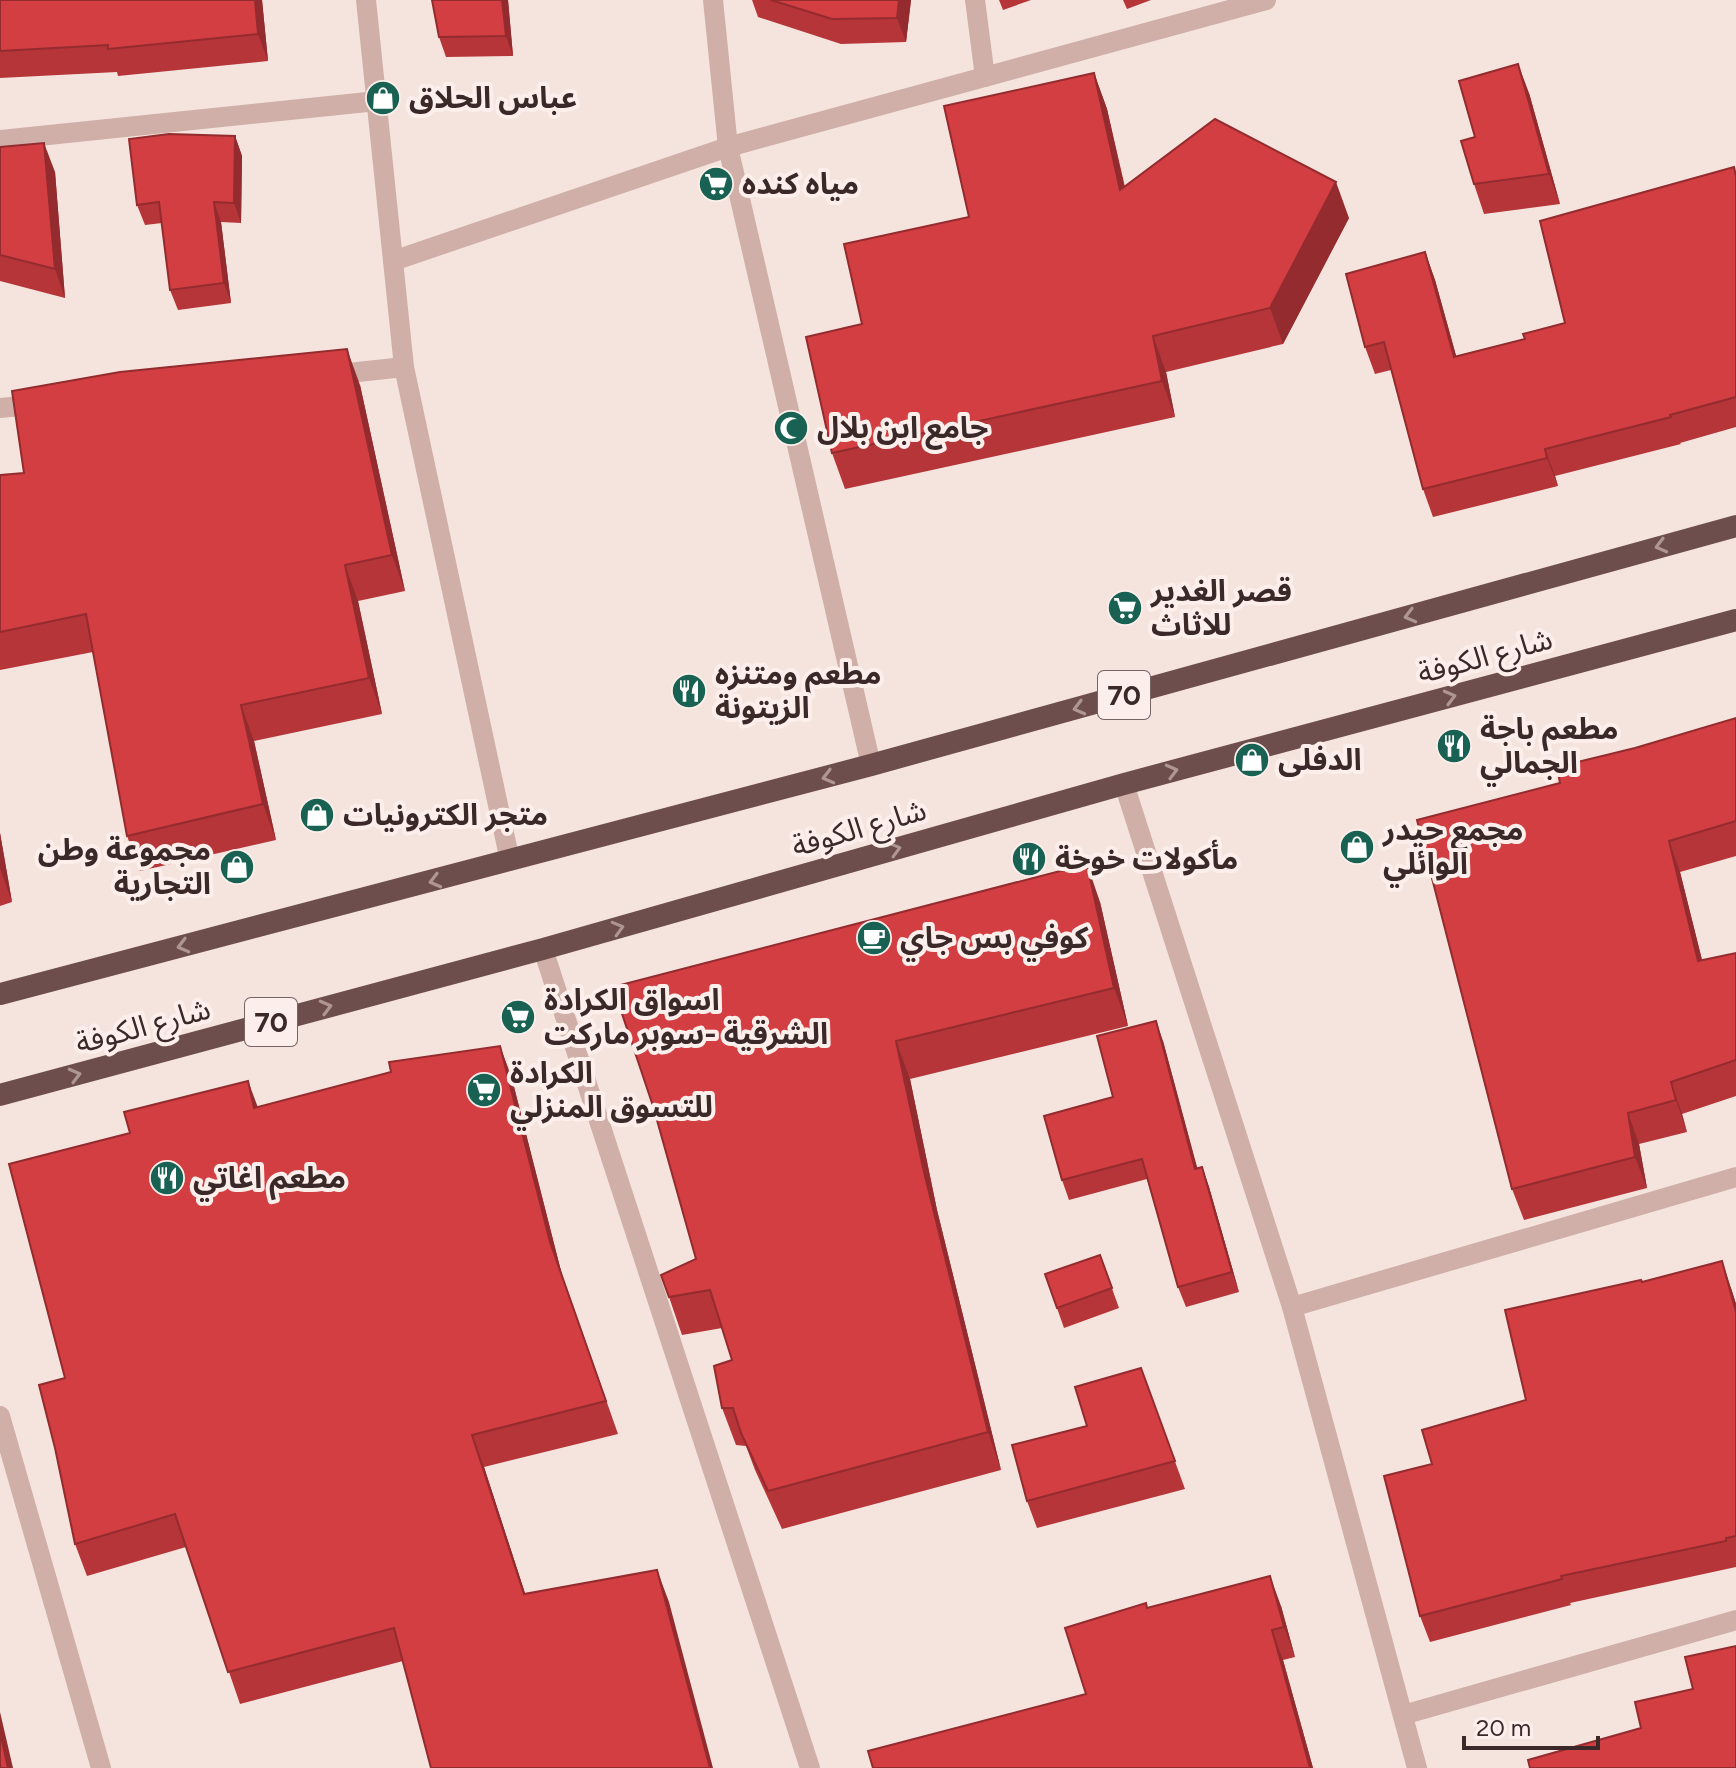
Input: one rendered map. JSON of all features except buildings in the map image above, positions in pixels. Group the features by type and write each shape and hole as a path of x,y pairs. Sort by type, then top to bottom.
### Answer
{"highway":[{"name":"شارع الكوفة","path":"0,994 871,765 1736,526"},
{"name":"شارع الكوفة","path":"0,1095 543,949 1124,784 1736,620"}],"street":[{"path":"366,0 404,367 510,861"},
{"path":"713,0 728,147 871,765"},
{"path":"975,0 985,77"},
{"path":"393,261 728,147 1255,2"},
{"path":"0,140 377,101"},
{"path":"311,377 404,367"},
{"path":"0,408 62,402"},
{"path":"1124,784 1292,1307 1417,1768"},
{"path":"543,949 810,1768"},
{"path":"1292,1307 1736,1177"},
{"path":"0,1416 101,1768"},
{"path":"1403,1715 1736,1620"}],"place":[{"name":"عباس الحلاق","path":"383,98"},
{"name":"مياه كنده","path":"716,184"},
{"name":"جامع ابن بلال","path":"791,428"},
{"name":"قصر الغدير للاثاث","path":"1125,608"},
{"name":"مطعم ومتنزه الزيتونة","path":"689,691"},
{"name":"مطعم باجة الجمالي","path":"1454,746"},
{"name":"الدفلى","path":"1252,760"},
{"name":"متجر الكترونيات","path":"317,815"},
{"name":"مجمع حيدر الوائلي","path":"1357,847"},
{"name":"مأكولات خوخة","path":"1029,859"},
{"name":"مجموعة وطن التجارية","path":"237,867"},
{"name":"كوفي بس جاي","path":"874,938"},
{"name":"اسواق الكرادة الشرقية -سوبر ماركت","path":"518,1017"},
{"name":"الكرادة للتسوق المنزلي","path":"484,1090"},
{"name":"مطعم اغاتي","path":"167,1178"}]}
